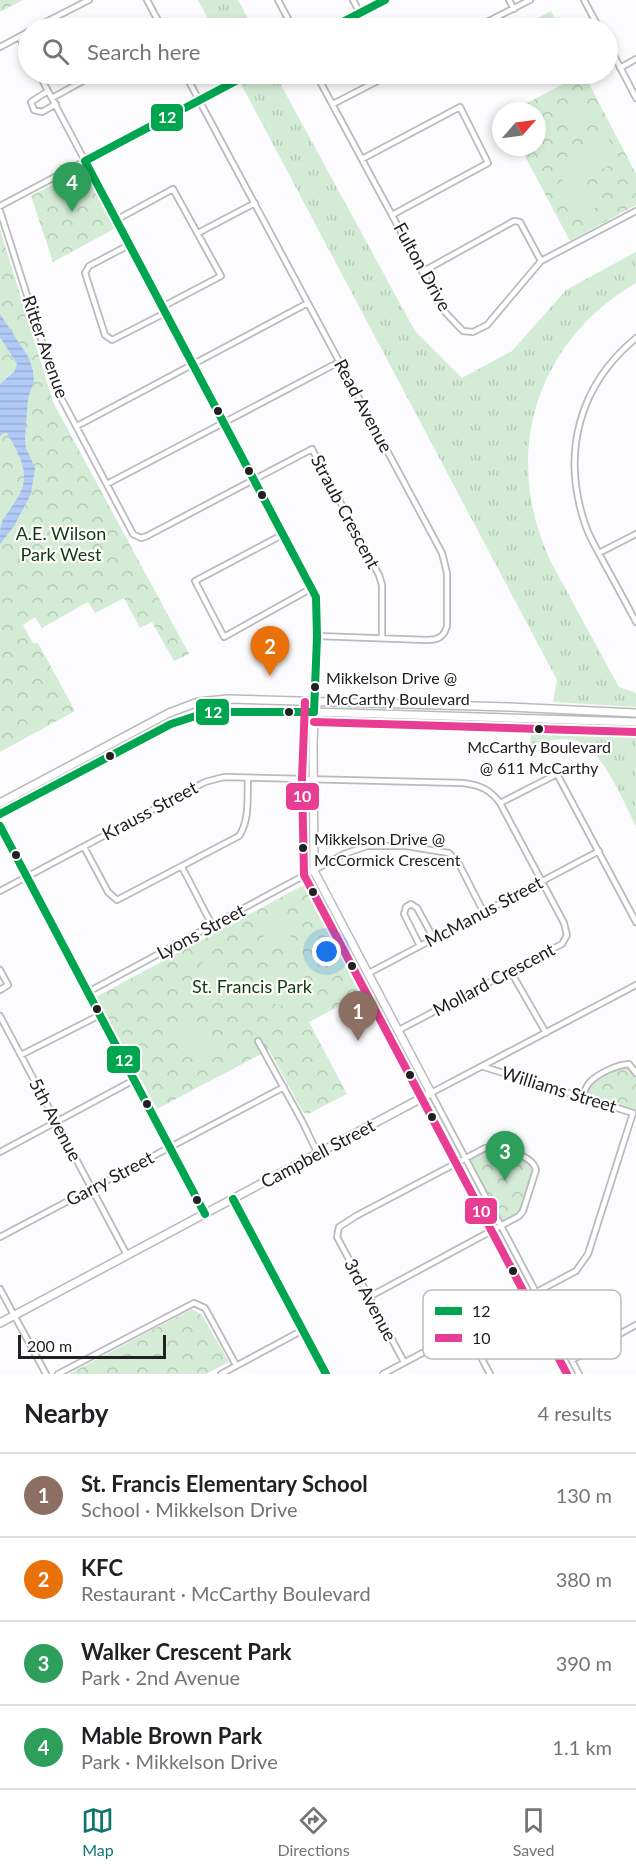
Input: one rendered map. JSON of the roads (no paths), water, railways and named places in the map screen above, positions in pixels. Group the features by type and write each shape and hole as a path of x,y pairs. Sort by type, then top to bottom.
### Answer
{"street":[{"path":"54,18 89,0"},
{"path":"147,0 157,18"},
{"path":"278,0 288,18"},
{"path":"353,0 360,13"},
{"path":"351,18 385,0"},
{"path":"509,0 514,9"},
{"path":"496,18 530,0"},
{"path":"584,0 594,18"},
{"path":"0,47 18,37"},
{"path":"620,68 636,59"},
{"path":"618,64 636,98"},
{"path":"44,84 312,588 317,603 312,779 314,871 534,1290"},
{"path":"52,98 76,84"},
{"name":"Read Avenue","path":"190,84 442,553 447,573 445,633 434,640 317,636"},
{"path":"0,206 230,84"},
{"name":"Fulton Drive","path":"321,84 443,310 463,331 473,332 487,325 541,261 636,211"},
{"path":"333,105 372,84"},
{"path":"48,91 31,102 34,110 42,112 56,104"},
{"path":"362,159 460,107 488,163 393,215"},
{"path":"116,220 173,189 220,276 112,340 105,335 85,273 89,266 129,245"},
{"path":"198,233 255,203"},
{"name":"Ritter Avenue","path":"0,211 58,392 133,534 141,538 255,479"},
{"path":"422,272 514,221 520,222 541,261"},
{"path":"77,426 308,303"},
{"path":"636,338 606,367 586,402 577,430 574,452 578,498 585,526 636,622"},
{"path":"107,484 339,362"},
{"name":"Straub Crescent","path":"255,479 312,449 379,575 382,585 382,638"},
{"path":"284,534 195,581 224,637 312,588"},
{"path":"599,553 636,534"},
{"path":"0,803 169,713 198,702 228,699 636,713"},
{"path":"0,814 171,724 208,712 314,712 636,722"},
{"path":"501,803 557,774 636,922"},
{"name":"Krauss Street","path":"0,891 206,782 224,777 312,779"},
{"path":"84,847 108,892 117,900 239,836 244,829 247,812 248,778"},
{"name":"Mollard Crescent","path":"312,779 463,783 478,785 494,794 501,803 564,923 567,935 562,944 399,1030"},
{"path":"0,826 205,1214"},
{"name":"Lyons Street","path":"88,992 344,854 367,846 406,846 449,853 459,864 484,912"},
{"name":"McManus Street","path":"369,973 599,851"},
{"path":"182,867 212,926"},
{"path":"420,946 404,914 406,907 411,904 417,908 434,939"},
{"path":"0,970 8,985 0,990"},
{"path":"511,972 546,1033"},
{"name":"Campbell Street","path":"0,1323 636,986"},
{"path":"21,1055 100,1015"},
{"name":"5th Avenue","path":"0,1016 127,1255"},
{"path":"258,1041 318,1154"},
{"path":"582,1097 588,1084 620,1065 629,1064 636,1073"},
{"name":"Williams Street","path":"483,1067 635,1114"},
{"path":"0,1152 134,1080"},
{"name":"Garry Street","path":"0,1238 284,1088"},
{"path":"541,1290 576,1271 588,1254 635,1114"},
{"path":"369,1297 519,1216 523,1211 536,1170 535,1163 528,1158 485,1148 465,1158"},
{"name":"3rd Avenue","path":"404,1362 337,1237 339,1227 465,1158"},
{"path":"233,1199 326,1374"},
{"path":"0,1289 46,1374"},
{"path":"58,1374 194,1303 205,1308 236,1365"},
{"path":"621,1333 636,1325"},
{"path":"220,1374 303,1330"},
{"path":"383,1374 423,1352"},
{"path":"482,1359 490,1374"},
{"path":"572,1360 579,1374"}],"water":[{"path":"0,314 29,358 33,371 34,381 28,398 25,439 26,448 35,468 31,494 14,526 0,544 1,525 21,490 24,472 21,460 7,433 0,436 0,384 14,372 17,364 0,337"}],"place":[{"name":"Mable Brown Park","path":"72,212"},
{"name":"KFC","path":"270,676"},
{"name":"Mikkelson Drive @ McCarthy Boulevard","path":"315,687"},
{"name":"McCarthy Boulevard @ 611 McCarthy","path":"539,729"},
{"name":"Mikkelson Drive @ McCormick Crescent","path":"303,848"},
{"name":"St. Francis Elementary School","path":"358,1041"},
{"name":"Walker Crescent Park","path":"505,1181"}],"park label":[{"name":"A.E. Wilson Park West","path":"61,544"},
{"name":"St. Francis Park","path":"252,987"}]}
